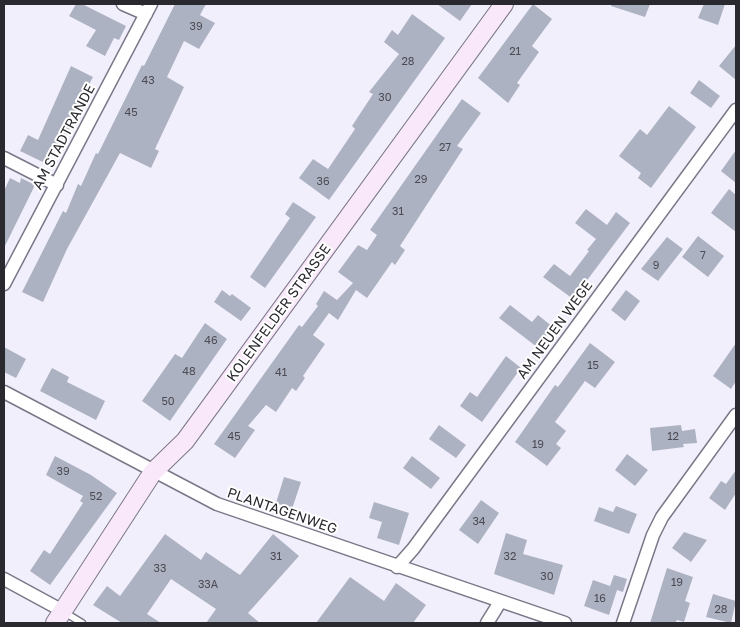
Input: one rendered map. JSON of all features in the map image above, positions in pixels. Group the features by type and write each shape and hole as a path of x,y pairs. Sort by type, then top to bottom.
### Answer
{"main road":[{"name":"KOLENFELDER STRASSE","path":"59,617 154,472 185,442 504,4"}],"street":[{"path":"123,4 148,9"},
{"name":"AM STADTRANDE","path":"4,284 148,9"},
{"name":"AM NEUEN WEGE","path":"397,566 418,541 736,110"},
{"path":"4,158 57,185"},
{"name":"PLANTAGENWEG","path":"4,392 217,504 565,623"},
{"path":"623,623 653,535 662,517 736,415"},
{"path":"4,579 59,617"},
{"path":"487,623 500,602"}],"lane":[{"path":"59,617 82,623"}],"building":[{"path":"76,4 82,4 126,26 119,40 114,38 105,56 86,46 96,30 69,16"},
{"path":"175,4 206,4 200,15 215,23 199,49 184,41 167,77 184,87 155,149 159,151 151,168 120,153 67,249 43,302 22,292 63,211 66,213 78,184 81,186 96,153 98,154 142,65 144,66"},
{"path":"437,4 472,4 460,21"},
{"path":"533,4 552,19 532,46 539,52 517,83 520,85 508,103 478,78"},
{"path":"611,4 650,4 645,17 611,6"},
{"path":"704,4 725,4 718,25 698,18"},
{"path":"412,14 445,38 329,200 299,178 313,159 328,169 355,129 352,126 373,94 369,92 399,54 384,42 392,30 398,35"},
{"path":"736,45 736,80 719,66"},
{"path":"71,66 93,77 67,126 70,128 65,140 61,138 47,164 20,151 28,135 38,140"},
{"path":"699,80 720,96 711,108 690,93"},
{"path":"462,99 481,113 457,146 463,149 400,246 405,250 395,265 392,262 367,298 356,290 338,320 329,313 313,335 325,344 303,376 305,378 296,391 292,388 276,412 266,405 248,426 255,430 235,458 214,444 299,325 302,327 318,306 316,304 324,291 337,300 353,283 338,272 358,245 367,250 377,235 370,230"},
{"path":"669,106 696,127 651,188 638,178 641,173 619,156 640,129 647,135"},
{"path":"736,150 736,183 721,171"},
{"path":"10,178 20,183 21,178 35,185 4,248 4,191"},
{"path":"729,189 736,195 736,232 711,213"},
{"path":"293,202 316,217 265,288 250,277 290,218 285,214"},
{"path":"586,209 607,225 616,212 630,223 573,299 543,277 554,264 570,276 589,251 587,250 596,239 575,223"},
{"path":"698,236 724,256 708,277 682,257"},
{"path":"667,237 683,249 658,281 641,269"},
{"path":"222,290 230,296 232,294 251,308 241,321 214,302"},
{"path":"626,290 640,301 625,321 611,310"},
{"path":"510,305 532,322 538,315 553,327 537,347 499,318"},
{"path":"205,323 227,339 170,421 142,401 175,354 182,358"},
{"path":"590,343 615,362 595,388 585,381 555,422 566,431 556,444 561,448 547,466 515,442 555,385 558,387"},
{"path":"736,343 736,381 731,389 713,376"},
{"path":"4,347 26,359 16,378 4,372"},
{"path":"506,356 521,368 482,422 460,406 470,392 477,397"},
{"path":"52,368 69,377 67,382 105,401 96,420 40,391"},
{"path":"439,425 466,445 456,458 429,439"},
{"path":"681,425 682,431 695,429 697,443 683,444 684,447 652,451 650,428"},
{"path":"627,454 648,470 635,486 615,470"},
{"path":"55,456 91,475 117,493 50,585 30,571 44,550 50,554 83,503 80,501 83,496 46,475"},
{"path":"412,456 440,478 431,489 403,468"},
{"path":"736,470 736,493 725,510 709,498 721,481 726,484"},
{"path":"284,477 301,482 292,509 276,503"},
{"path":"481,500 499,513 478,544 459,530"},
{"path":"374,502 409,513 399,545 377,538 382,522 369,518"},
{"path":"616,506 637,514 629,534 594,521 599,507 613,512"},
{"path":"684,532 707,540 691,562 672,548"},
{"path":"506,533 527,540 523,554 563,565 554,595 494,574"},
{"path":"165,534 201,560 206,552 240,575 273,534 299,556 248,613 260,623 206,623 216,609 171,579 147,614 161,623 122,623 93,605 107,586 120,596"},
{"path":"667,568 693,577 685,601 690,603 684,622 677,620 675,623 650,623"},
{"path":"614,575 627,579 623,592 617,590 609,615 584,606 593,580 610,586"},
{"path":"350,577 384,601 396,583 426,605 413,623 316,623"},
{"path":"713,594 736,601 731,623 706,617"}]}
